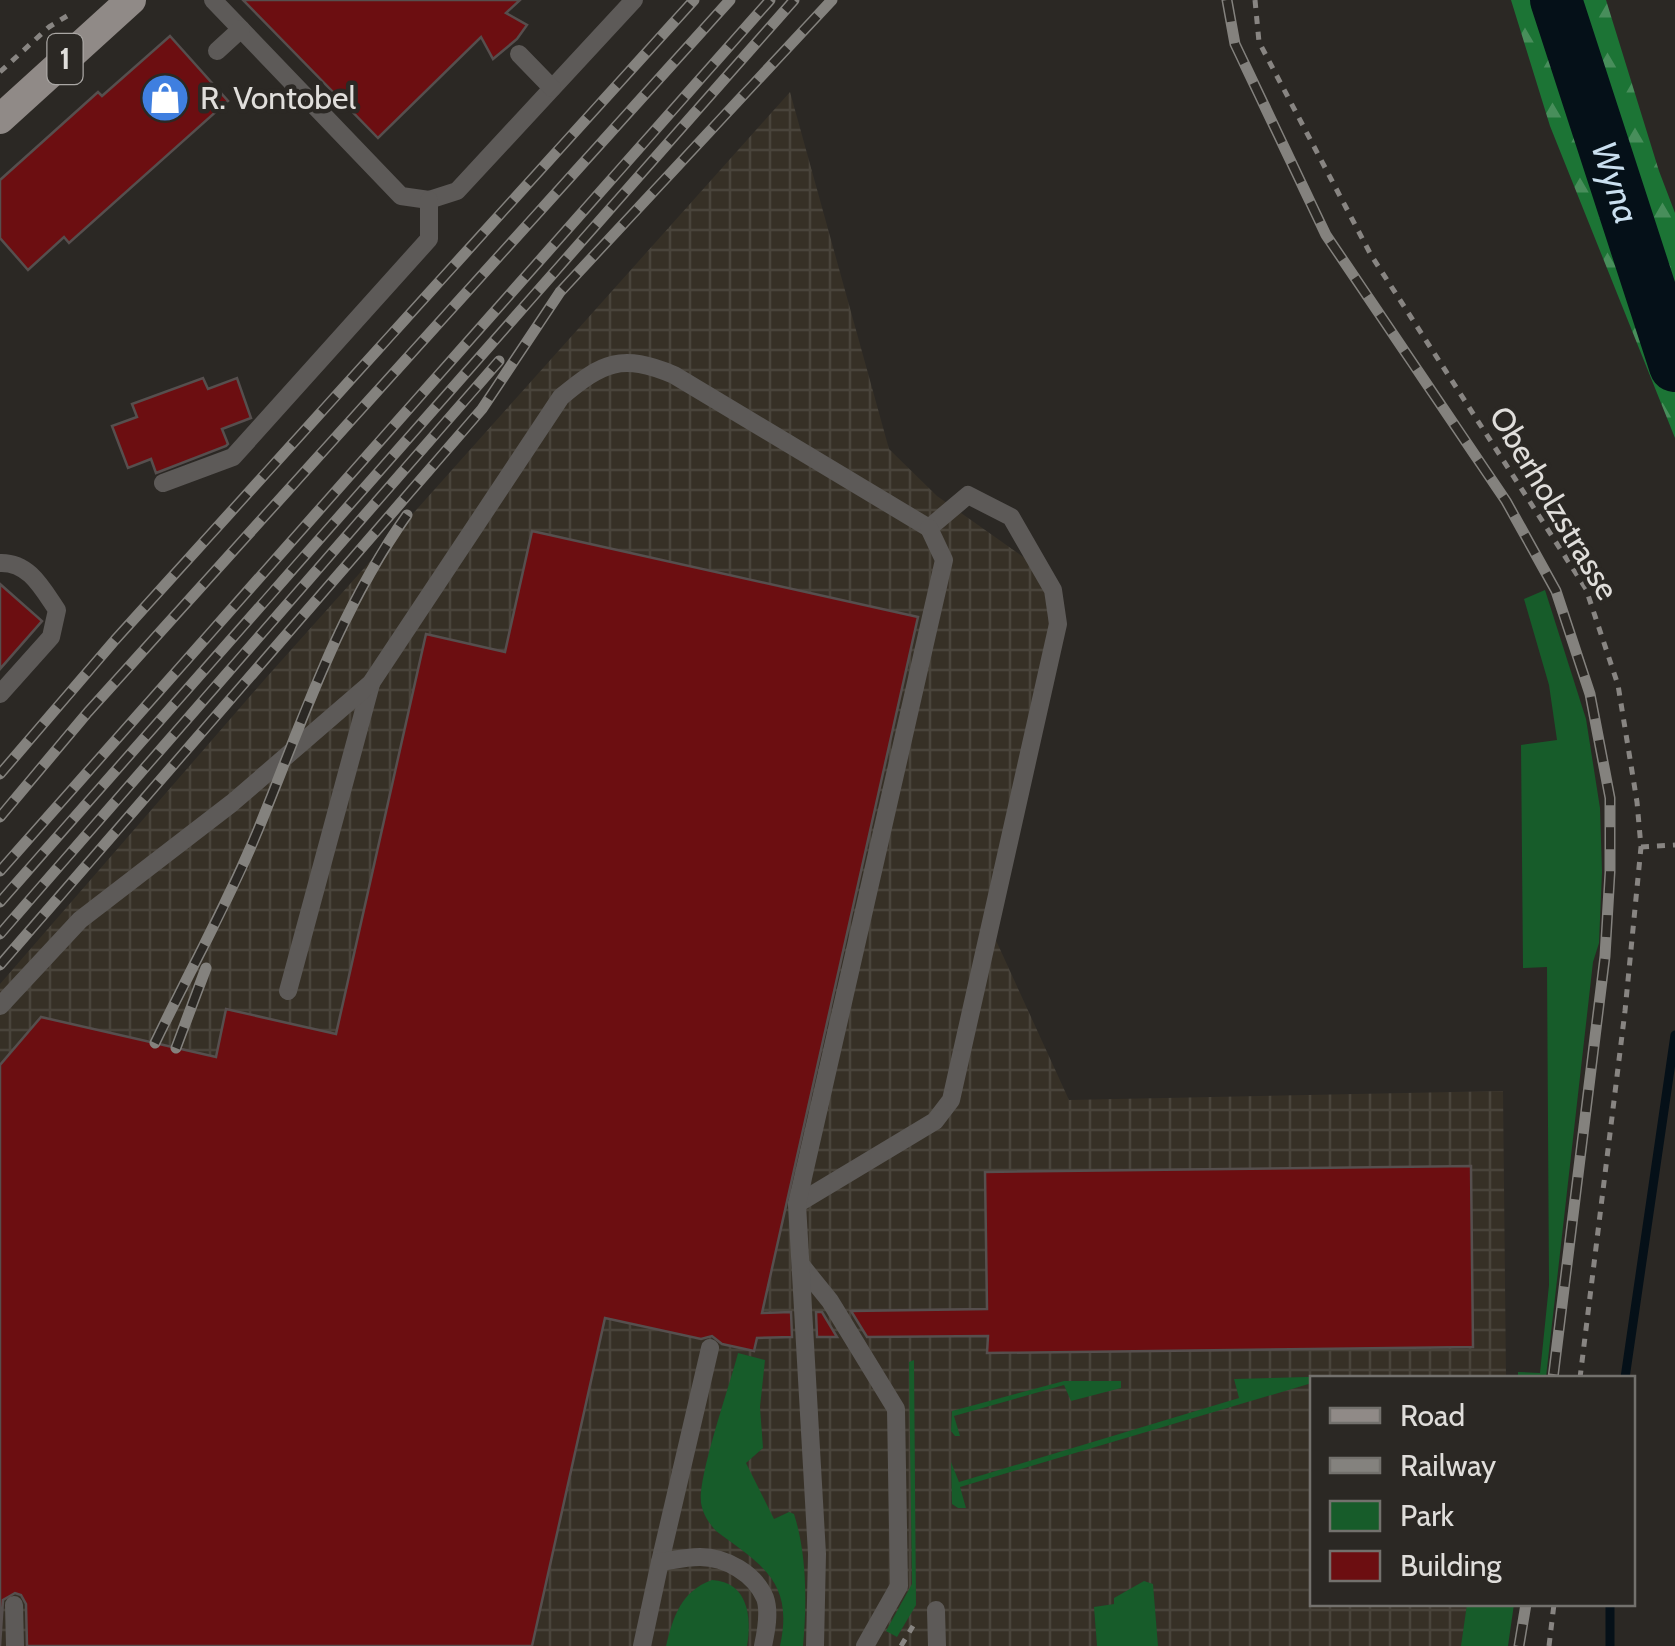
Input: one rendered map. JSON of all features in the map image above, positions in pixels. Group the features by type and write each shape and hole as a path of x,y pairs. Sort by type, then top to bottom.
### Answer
{"main road":[{"name":"1","path":"0,119 131,0"}],"lane":[{"path":"213,0 402,196 429,200 457,191 634,0"},
{"path":"217,51 242,28"},
{"path":"519,54 552,88"},
{"path":"163,484 232,457 428,239 429,200"},
{"path":"0,1006 80,920 232,803 371,683 561,397 609,364 644,363 674,375 929,528 944,560 798,1204 817,1554 815,1646"},
{"path":"798,1204 934,1122 951,1100 1058,624 1052,590 1011,517 968,494 929,528"},
{"path":"0,563 13,563 35,578 57,610 52,636 0,694"},
{"path":"288,991 371,683"},
{"path":"801,1265 830,1301 896,1409 899,1586 866,1646"},
{"path":"642,1646 710,1348"},
{"path":"660,1562 702,1557 726,1562 748,1574 766,1600 763,1646"},
{"path":"14,1605 15,1646"},
{"path":"936,1610 937,1646"}],"path":[{"name":"Oberholzstrasse","path":"1255,0 1259,42 1371,255 1586,589 1618,685 1641,847 1580,1376"},
{"path":"0,72 49,27 74,11"},
{"path":"1641,847 1675,845"},
{"path":"1549,1646 1554,1606"}],"shaded area":[{"path":"790,92 889,449 937,496 1039,568 1052,620 988,923 1069,1100 1503,1091 1506,1376 1310,1376 1310,1606 1509,1606 1504,1646 0,1646 0,984 265,679"}],"green space":[{"path":"1511,0 1606,0 1675,213 1675,438 1550,126"},
{"path":"1545,590 1586,719 1600,808 1602,872 1599,943 1593,962 1546,1376 1518,1376 1518,1372 1540,1373 1549,1285 1547,967 1523,968 1521,745 1557,740 1549,685 1524,599"},
{"path":"738,1353 765,1360 760,1407 763,1448 746,1463 774,1519 789,1512 794,1514 805,1579 803,1646 780,1646 782,1606 771,1577 716,1531 701,1503 709,1452"},
{"path":"914,1360 916,1605 897,1637 886,1631 912,1584 909,1362"},
{"path":"1310,1377 1310,1384 960,1487 966,1508 952,1504 951,1462 959,1482 1239,1398 1234,1379"},
{"path":"1064,1381 1121,1381 1121,1388 1071,1401 1064,1385 954,1416 960,1436 951,1431 952,1411"},
{"path":"712,1580 733,1587 745,1603 749,1624 747,1646 666,1646 675,1615 686,1598"},
{"path":"1144,1581 1153,1584 1158,1646 1097,1646 1094,1607 1114,1604 1114,1598"},
{"path":"1467,1606 1514,1606 1508,1646 1461,1646"}],"building":[{"path":"243,0 520,0 506,13 527,25 493,59 481,37 378,138"},
{"path":"170,36 228,101 69,243 64,237 28,270 0,238 0,180 98,92 102,96"},
{"path":"203,378 208,389 237,378 251,418 222,429 226,446 156,473 151,459 128,468 112,426 137,417 132,404"},
{"path":"532,531 918,617 762,1313 791,1312 792,1337 757,1338 754,1351 722,1344 712,1336 701,1339 605,1318 532,1646 27,1646 26,1604 15,1593 3,1600 0,1646 0,1065 41,1017 216,1057 226,1009 336,1034 426,634 505,652"},
{"path":"0,584 42,621 0,669"},
{"path":"1471,1166 1473,1347 987,1353 988,1336 867,1337 851,1311 987,1309 985,1172"},
{"path":"816,1312 822,1312 837,1337 817,1337"}],"waterway":[{"name":"Wyna","path":"1556,0 1675,366"},
{"path":"1625,1376 1675,1035"},
{"path":"1610,1606 1610,1646"}],"railway":[{"path":"0,774 115,640 694,0"},
{"path":"0,817 88,712 730,0"},
{"path":"0,871 770,0"},
{"path":"0,902 794,0"},
{"path":"0,965 482,409 560,292 832,0"},
{"path":"1227,0 1235,44 1326,235 1506,501 1556,591 1590,694 1610,798 1610,872 1605,956 1553,1376"},
{"path":"0,934 499,361"},
{"path":"155,1043 246,857 341,629 407,515"},
{"path":"176,1048 206,968"},
{"path":"1519,1646 1526,1606"}],"place":[{"name":"R. Vontobel","path":"165,98"}]}
